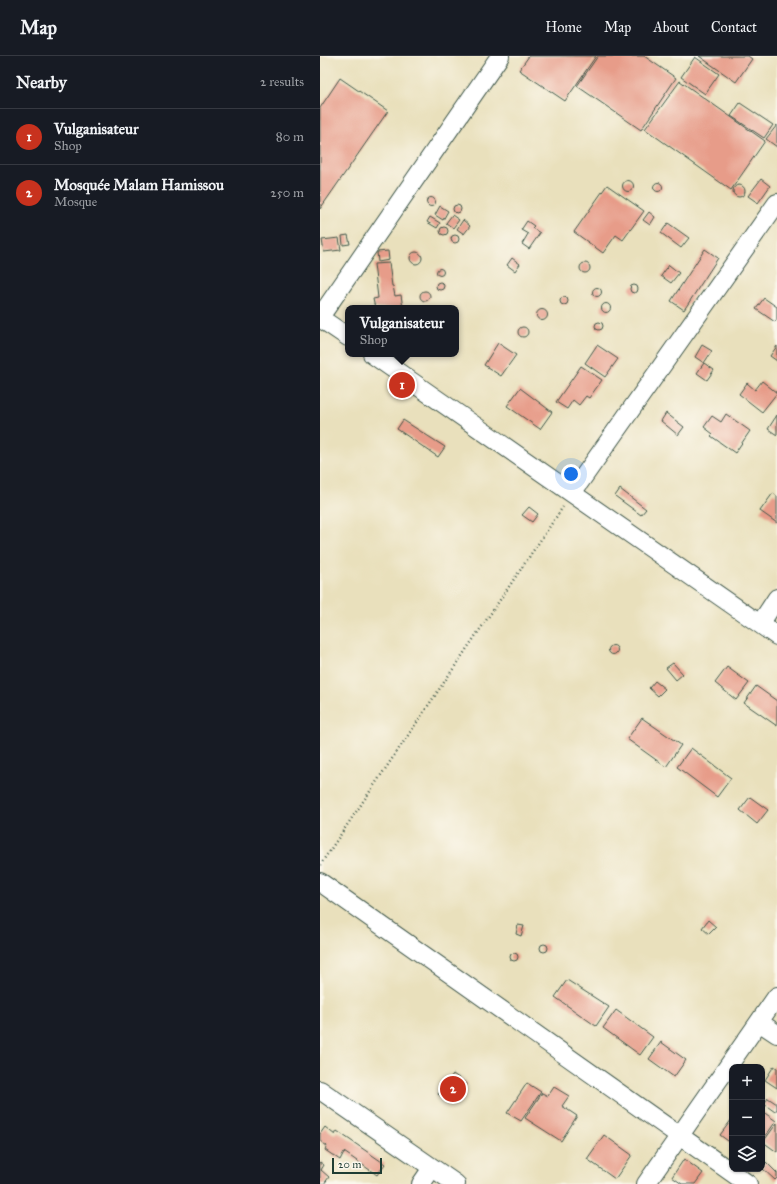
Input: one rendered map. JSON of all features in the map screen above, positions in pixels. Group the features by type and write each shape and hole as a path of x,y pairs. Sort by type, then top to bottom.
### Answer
{"street":[{"path":"345,335 320,318 500,56"},
{"path":"572,493 777,203"},
{"path":"376,357 777,636"},
{"path":"760,624 777,598"},
{"path":"320,882 748,1184"},
{"path":"646,1184 777,996"},
{"path":"759,1022 777,1034"},
{"path":"320,1090 456,1184"},
{"path":"421,1184 432,1168"}],"path":[{"path":"320,865 572,493"}],"building":[{"path":"529,56 596,56 565,101 519,70"},
{"path":"598,56 644,56 676,78 641,130 577,86"},
{"path":"699,56 748,56 752,59 736,82"},
{"path":"695,57 719,74 705,94 681,77"},
{"path":"340,78 388,111 320,209 320,108"},
{"path":"680,81 765,141 731,190 645,129"},
{"path":"740,103 773,125 764,138 731,116"},
{"path":"777,125 777,147 766,139"},
{"path":"761,179 770,186 758,203 748,196"},
{"path":"626,181 630,181 632,182 632,190 626,191 623,188 623,184"},
{"path":"656,183 660,183 662,187 660,191 656,191 654,189 654,185"},
{"path":"607,185 644,211 623,240 616,235 603,253 574,232"},
{"path":"737,185 741,185 745,191 741,197 737,197 733,193 733,189"},
{"path":"431,197 436,202 431,207 426,202"},
{"path":"457,205 460,206 460,212 457,213 454,212 453,209 454,206"},
{"path":"440,206 448,211 443,220 435,215"},
{"path":"649,212 655,217 650,225 643,220"},
{"path":"452,215 459,220 453,228 446,223"},
{"path":"430,217 440,223 437,228 427,222"},
{"path":"463,220 470,226 464,234 457,229"},
{"path":"527,221 534,226 532,228 540,233 529,249 522,244 528,234 521,230"},
{"path":"668,223 689,238 681,248 661,233"},
{"path":"442,227 446,227 448,231 446,235 442,235 440,233 440,229"},
{"path":"348,235 350,244 343,245 342,236"},
{"path":"455,235 458,236 458,242 455,243 452,242 451,239 452,236"},
{"path":"339,238 341,250 324,252 322,240"},
{"path":"705,249 718,258 684,310 671,301"},
{"path":"388,251 389,260 378,262 377,252"},
{"path":"416,252 420,254 422,258 420,262 416,264 412,262 410,258 412,254"},
{"path":"512,258 520,264 515,271 507,265"},
{"path":"389,263 395,296 401,295 403,305 374,305 373,299 378,298 374,264"},
{"path":"585,263 590,268 585,273 580,268"},
{"path":"669,265 679,273 671,283 661,276"},
{"path":"440,268 443,269 443,275 440,276 437,275 436,272 437,269"},
{"path":"438,282 442,282 444,286 442,290 438,290 436,288 436,284"},
{"path":"632,285 636,285 638,289 636,293 632,293 630,291 630,287"},
{"path":"595,288 599,288 601,292 599,296 595,296 593,294 593,290"},
{"path":"423,291 427,291 429,292 429,300 423,301 420,298 420,294"},
{"path":"562,297 566,297 568,301 566,305 562,305 560,303 560,299"},
{"path":"764,298 777,307 777,319 775,322 756,309"},
{"path":"606,303 611,308 606,313 601,308"},
{"path":"542,309 546,311 548,315 546,319 542,321 538,319 536,315 538,311"},
{"path":"599,322 602,323 602,329 599,330 596,329 595,326 596,323"},
{"path":"521,327 525,327 527,328 527,336 521,337 518,334 518,330"},
{"path":"498,343 516,355 501,376 484,365"},
{"path":"597,345 618,359 605,377 585,363"},
{"path":"702,345 712,351 704,363 695,357"},
{"path":"777,346 777,361 770,356"},
{"path":"704,363 714,370 707,380 697,373"},
{"path":"581,366 602,380 589,398 586,396 579,405 573,400 567,409 556,402"},
{"path":"762,381 777,393 762,412 739,394 747,383 755,390"},
{"path":"520,388 552,412 540,429 507,406"},
{"path":"666,413 684,427 678,435 661,421"},
{"path":"726,414 750,431 735,453 711,436 713,434 704,427 712,416 721,422"},
{"path":"777,415 777,435 768,429"},
{"path":"403,420 445,447 438,457 397,429"},
{"path":"620,489 646,509 641,515 615,496"},
{"path":"773,493 777,496 777,523 760,511"},
{"path":"529,507 538,514 532,522 522,515"},
{"path":"613,645 618,650 613,655 608,650"},
{"path":"673,663 683,674 676,680 666,668"},
{"path":"727,667 749,683 736,700 715,683"},
{"path":"655,681 665,689 658,696 649,688"},
{"path":"756,686 777,701 777,726 744,703"},
{"path":"642,718 681,745 666,767 627,739"},
{"path":"691,748 731,778 717,797 677,767"},
{"path":"750,797 768,810 757,824 740,810"},
{"path":"708,920 716,927 709,934 702,928"},
{"path":"518,925 524,926 521,936 516,934"},
{"path":"542,944 546,944 548,948 546,952 542,952 540,950 540,946"},
{"path":"512,953 516,953 518,957 516,961 512,961 510,959 510,955"},
{"path":"567,980 609,1007 596,1026 555,997"},
{"path":"616,1010 653,1037 640,1055 603,1028"},
{"path":"661,1042 686,1060 674,1077 649,1059"},
{"path":"774,1066 777,1068 777,1088 765,1080"},
{"path":"453,1074 467,1084 452,1104 438,1094"},
{"path":"527,1083 541,1092 521,1121 507,1113"},
{"path":"554,1087 569,1096 562,1106 577,1116 561,1141 525,1118 542,1093 548,1096"},
{"path":"768,1098 777,1104 777,1109 775,1112 765,1105"},
{"path":"765,1113 776,1121 765,1137"},
{"path":"729,1123 729,1142 720,1135"},
{"path":"777,1123 777,1152 765,1143 765,1139"},
{"path":"325,1127 335,1135 337,1131 385,1164 377,1175 344,1152 340,1160 325,1150 327,1146 320,1141 320,1134"},
{"path":"604,1135 632,1155 615,1179 587,1159"},
{"path":"684,1159 703,1173 695,1184 682,1184 672,1177"},
{"path":"320,1162 324,1165 321,1170 329,1177 324,1184 320,1184"},
{"path":"766,1162 777,1173 777,1178 775,1180 765,1171"}],"place":[{"name":"Vulganisateur","path":"402,385"},
{"name":"Mosquée Malam Hamissou","path":"453,1089"}]}
